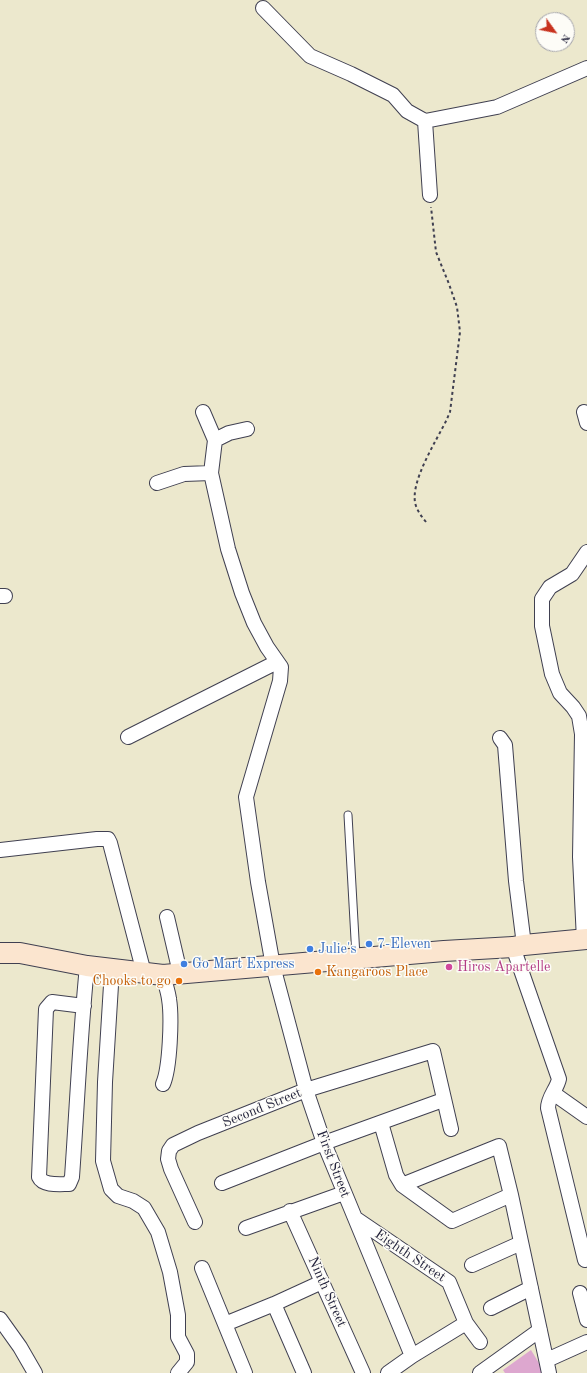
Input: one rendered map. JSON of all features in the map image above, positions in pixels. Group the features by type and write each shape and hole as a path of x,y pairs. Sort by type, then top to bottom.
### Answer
{"street":[{"path":"263,8 310,56 393,95 407,111 425,121 497,107 587,68"},
{"path":"425,121 430,195"},
{"path":"128,737 278,662 254,624 228,549 211,473 215,440 203,412"},
{"path":"215,440 229,433 246,429"},
{"path":"157,483 184,474 211,473"},
{"path":"0,953 20,954 87,966 163,974 356,958 586,942 580,857 582,734 579,716 560,693 552,674 542,626 542,599 550,587 572,574 587,552"},
{"name":"First Street","path":"278,662 281,667 280,681 246,797 258,882 273,966 306,1090 324,1143 412,1356"},
{"path":"500,738 505,745 516,881 519,946 559,1079 548,1103 548,1108 585,1260"},
{"path":"0,850 108,839 163,974 169,1000 170,1021 167,1065 163,1084"},
{"path":"163,974 167,917"},
{"path":"84,1006 52,1002 46,1009 39,1177 40,1180 45,1183 69,1184 72,1177 87,966"},
{"path":"112,969 105,1082 103,1161 111,1189 118,1196 133,1201 144,1208 158,1232 170,1272 177,1308 178,1337 188,1354 187,1362 178,1373"},
{"name":"Second Street","path":"195,1222 170,1168 168,1159 169,1151 173,1145 198,1133 306,1090 433,1051 444,1100"},
{"path":"553,1093 587,1117"},
{"path":"222,1183 324,1143 444,1100 451,1129"},
{"path":"382,1123 396,1175 402,1185 452,1221 511,1195"},
{"path":"402,1185 499,1146 522,1243 548,1367 587,1342"},
{"path":"246,1228 290,1211 344,1193"},
{"name":"Ninth Street","path":"290,1211 363,1373"},
{"name":"Eighth Street","path":"354,1218 449,1282 466,1323 480,1342"},
{"path":"472,1265 522,1243"},
{"path":"202,1268 245,1373"},
{"path":"225,1324 322,1282"},
{"path":"491,1308 531,1288"},
{"path":"580,1293 587,1320"},
{"path":"274,1304 304,1373"},
{"path":"0,1318 20,1347 35,1373"},
{"path":"388,1373 412,1356 466,1323"},
{"path":"480,1373 495,1368 540,1330"}],"lane":[{"path":"348,815 356,958"}],"path":[{"path":"426,522 416,505 414,494 418,476 450,412 460,332 457,307 436,252 430,195"}],"building":[{"path":"531,1350 545,1373 505,1373 503,1370"}],"place":[{"name":"7-Eleven","path":"369,944"},
{"name":"Julie's","path":"310,949"},
{"name":"Go Mart Express","path":"184,964"},
{"name":"Hiros Apartelle","path":"449,967"},
{"name":"Kangaroos Place","path":"318,972"},
{"name":"Chooks to go","path":"179,981"}]}
